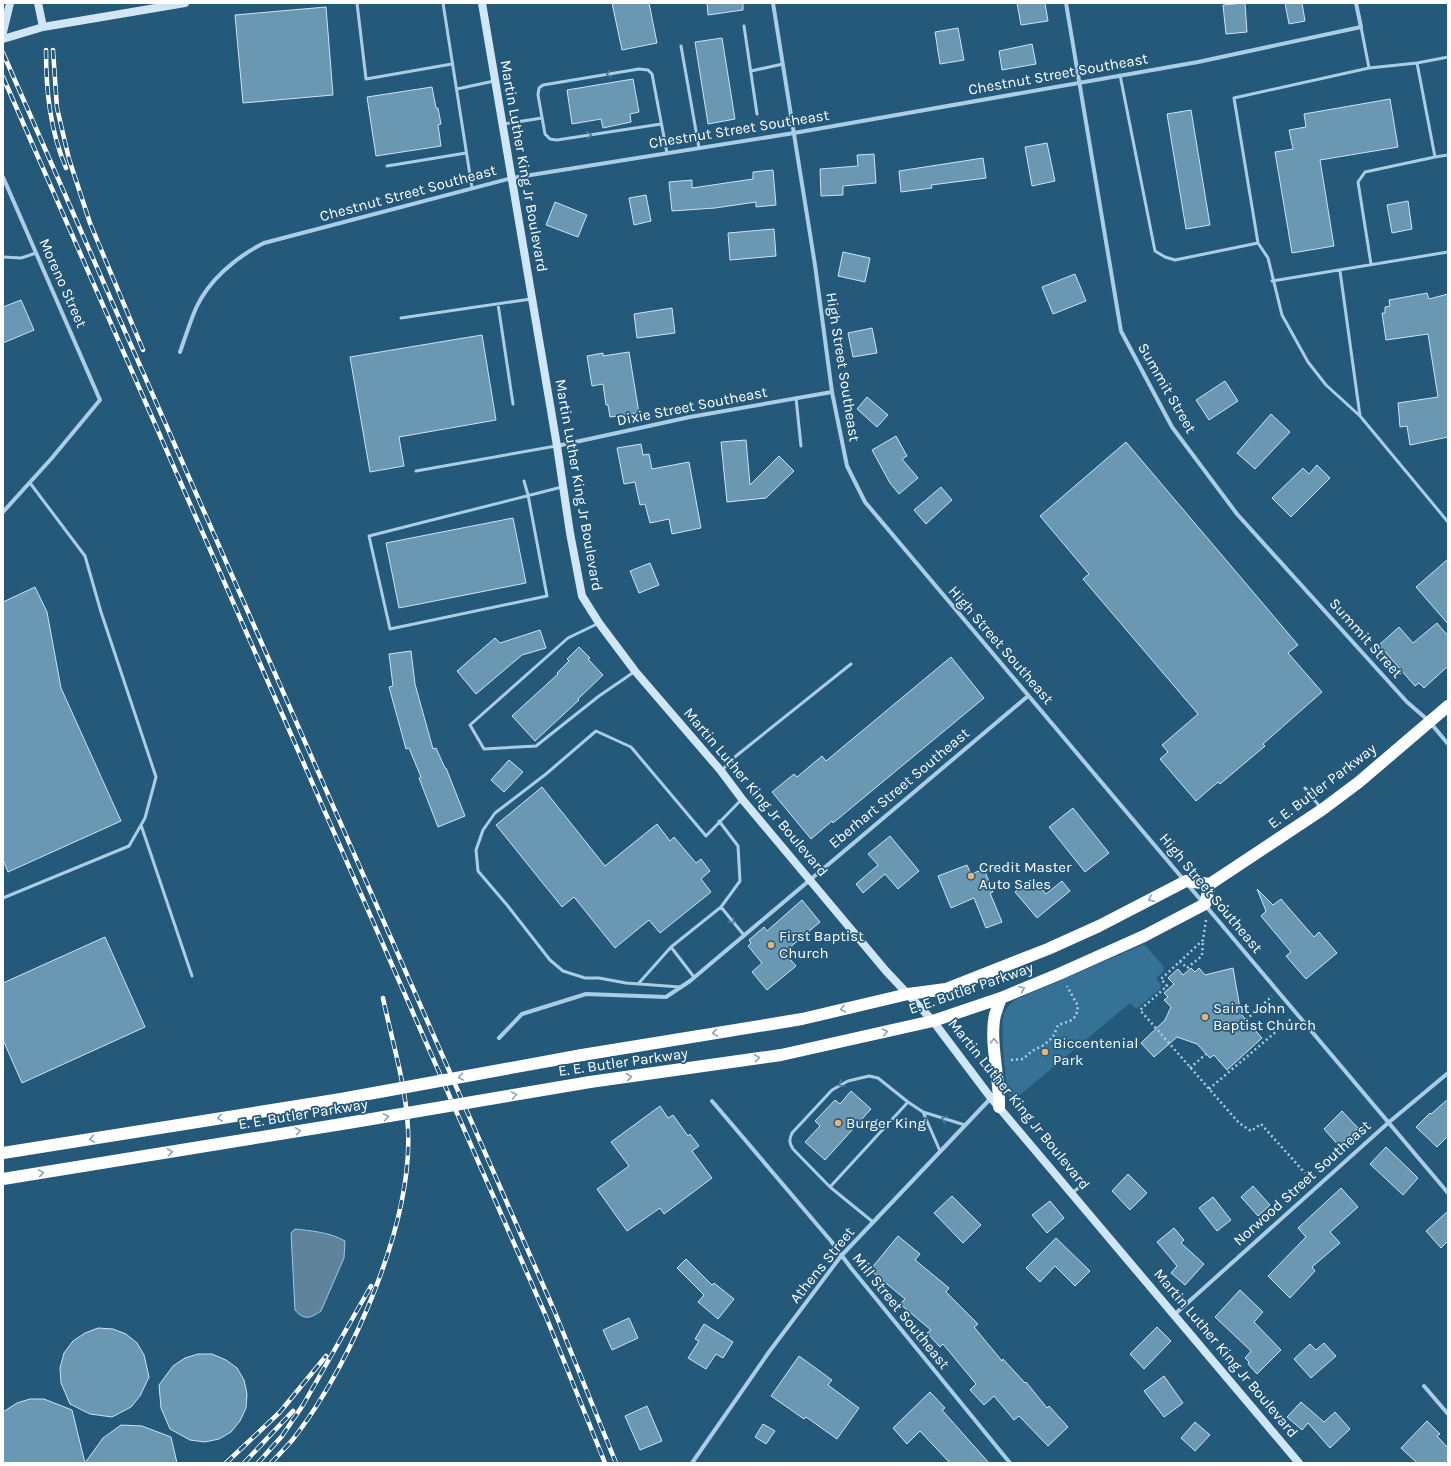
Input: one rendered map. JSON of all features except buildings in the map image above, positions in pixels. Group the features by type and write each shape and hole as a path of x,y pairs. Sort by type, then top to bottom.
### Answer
{"highway":[{"name":"E. E. Butler Parkway","path":"1210,884 1323,809 1359,782 1448,706"},
{"name":"E. E. Butler Parkway","path":"3,1153 341,1099 582,1055 802,1019 908,994 946,989 1048,949 1099,926 1186,881"},
{"path":"1186,881 1210,884 1205,904"},
{"name":"E. E. Butler Parkway","path":"3,1179 590,1082 781,1055 933,1021 1001,998 1144,936 1205,904"},
{"path":"995,1103 999,1086 994,1045 995,1016 1001,998"}],"main road":[{"path":"3,32 10,3"},
{"path":"38,3 43,27"},
{"path":"3,39 43,27 185,3"},
{"name":"Martin Luther King Jr Boulevard","path":"482,3 582,596 599,623 635,671 886,971 933,1021 995,1103 1300,1463"}],"street":[{"name":"High Street Southeast","path":"773,3 815,266 832,392 847,466 865,502 1448,1193"},
{"name":"Summit Street","path":"1066,3 1121,331 1172,427 1237,514 1407,702 1429,721 1448,744"},
{"path":"1356,3 1361,27"},
{"name":"Chestnut Street Southeast","path":"180,352 196,308 214,279 252,249 264,243 512,178 794,133 1198,62 1361,27"},
{"name":"Moreno Street","path":"3,177 100,400 30,483"},
{"name":"Dixie Street Southeast","path":"557,446 690,418 832,392"},
{"path":"3,512 30,483"},
{"name":"Eberhart Street Southeast","path":"499,1038 522,1014 586,994 666,997 694,977 743,934 1028,696"},
{"name":"Norwood Street Southeast","path":"1175,1314 1388,1123 1448,1073"},
{"name":"Mill Street Southeast","path":"712,1101 831,1241 1010,1463"},
{"name":"Athens Street","path":"692,1463 769,1352 842,1256 965,1125 995,1103"},
{"path":"1424,1386 1448,1414"}],"lane":[{"path":"357,3 366,79 452,64"},
{"path":"443,3 472,188"},
{"path":"744,26 757,114"},
{"path":"1361,27 1369,68"},
{"path":"681,46 699,148"},
{"path":"1448,57 1417,63 1369,68 1234,98 1258,243 1268,258 1272,281 1282,314 1308,362 1326,385 1360,416 1448,522"},
{"path":"1417,63 1435,157"},
{"path":"751,71 783,64"},
{"path":"661,124 557,140 550,139 545,134 538,95 539,88 542,85 639,69 648,70 652,74 667,153"},
{"path":"1120,75 1155,250 1165,257 1175,260 1258,243"},
{"path":"457,89 494,81"},
{"path":"502,124 542,118"},
{"path":"387,166 466,153"},
{"path":"1371,264 1358,182 1365,172 1435,157 1448,156"},
{"path":"1272,281 1448,252"},
{"path":"3,257 21,258 36,253"},
{"path":"1340,271 1360,416"},
{"path":"401,318 532,299"},
{"path":"498,304 513,404"},
{"path":"796,398 801,446"},
{"path":"416,471 557,446"},
{"path":"524,481 528,495 547,596 390,629 369,536 528,495 563,486"},
{"path":"3,898 129,846 145,818 156,777 101,612 85,556 30,483"},
{"path":"599,623 568,638 470,725 484,749 536,746 598,696 635,671"},
{"path":"720,771 736,756 851,664"},
{"path":"681,987 638,984 599,978 585,978 563,970 550,960 478,871 476,850 483,830 495,813 546,774 596,731 631,747 706,836 742,799"},
{"path":"1304,788 1323,809"},
{"path":"638,984 671,947 721,907 740,881 738,846 719,822"},
{"path":"141,825 192,976"},
{"path":"721,907 743,934"},
{"path":"671,947 694,977"},
{"path":"873,1222 830,1187 789,1143 792,1133 820,1102 839,1084 864,1077 878,1078 923,1112 965,1125"},
{"path":"830,1187 908,1102"},
{"path":"923,1112 940,1151"},
{"path":"1072,1193 1082,1185"}],"path":[{"path":"1228,905 1227,912 1234,923"},
{"path":"1180,961 1187,968 1202,956 1206,920"},
{"path":"1203,940 1161,978 1167,986 1140,1010 1239,1123 1251,1131 1261,1124 1305,1173"},
{"path":"1011,1060 1023,1059 1032,1051 1044,1045 1053,1037 1058,1025 1070,1021 1076,1016 1078,1006 1067,986"},
{"path":"1246,1020 1278,992"},
{"path":"1209,1089 1297,1014"},
{"path":"1190,1068 1206,1054"}],"shaded area":[{"path":"1144,944 1164,967 1163,972 1156,978 1161,985 1160,989 1136,1009 1130,1003 1015,1099 1011,1100 1005,1071 1003,1043 1003,1020 1004,1014 1009,1006 1015,1000"},
{"path":"295,1229 327,1234 345,1241 344,1258 321,1311 311,1317 301,1316 295,1310 291,1233"}],"railway":[{"path":"46,50 50,110 56,139 66,168"},
{"path":"53,50 57,108 69,159 90,223 143,350"},
{"path":"3,53 554,1310 616,1463"},
{"path":"3,77 545,1314 605,1463"},
{"path":"271,1463 297,1434 339,1368 375,1289 390,1247 401,1205 407,1166 407,1113 402,1080 383,998"},
{"path":"258,1463 282,1436 303,1405 371,1286"},
{"path":"226,1463 280,1412 326,1356"},
{"path":"244,1463 293,1411"}],"place":[{"name":"Credit Master Auto Sales","path":"971,876"},
{"name":"First Baptist Church","path":"771,945"},
{"name":"Saint John Baptist Church","path":"1205,1017"},
{"name":"Biccentenial Park","path":"1045,1052"},
{"name":"Burger King","path":"838,1123"}]}
